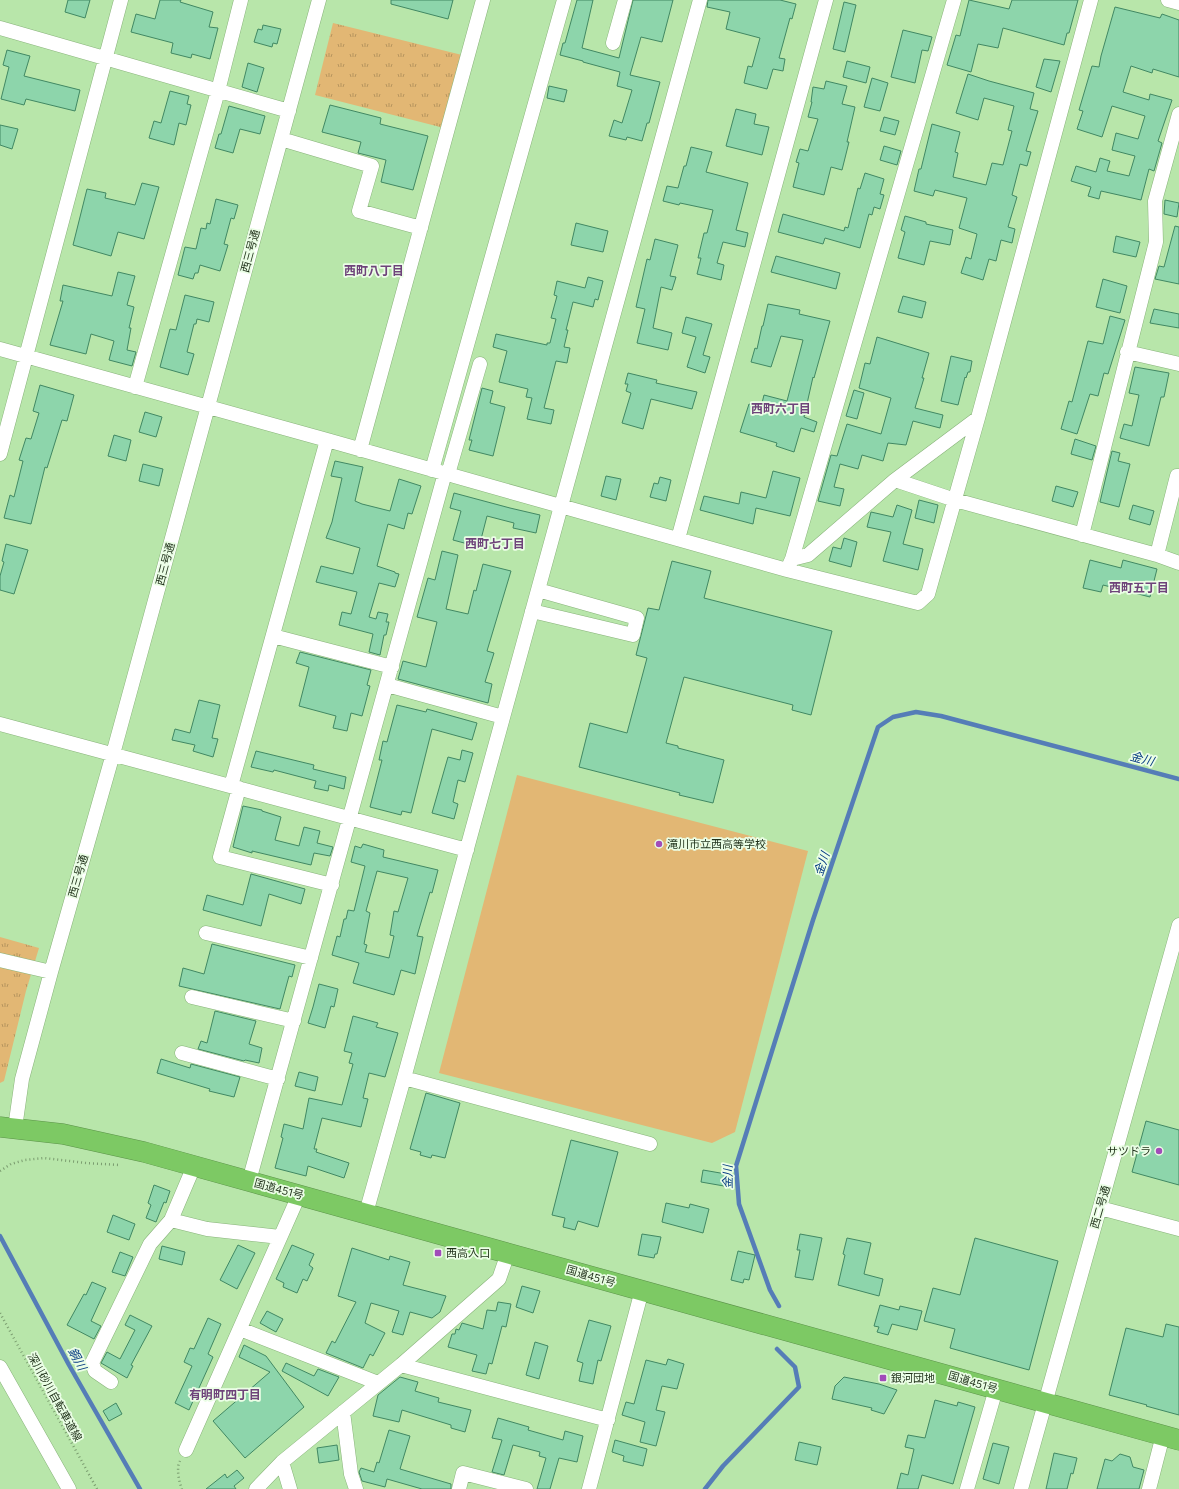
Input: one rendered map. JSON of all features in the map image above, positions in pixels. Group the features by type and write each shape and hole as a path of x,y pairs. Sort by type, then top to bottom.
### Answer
{"highway":[{"name":"国道451号","path":"8,1127 63,1134 144,1152 1171,1437"}],"street":[{"path":"0,454 121,0"},
{"path":"135,387 218,91 241,0"},
{"name":"西三号通","path":"8,1127 113,754 319,0"},
{"path":"360,450 483,0"},
{"path":"249,1181 387,686 564,0"},
{"path":"613,43 625,0"},
{"path":"366,1213 700,0"},
{"path":"678,539 826,0"},
{"path":"789,565 954,0"},
{"path":"0,349 678,539 789,565 918,603 928,594 955,500 1091,0"},
{"path":"1168,0 1179,3"},
{"path":"0,28 289,111"},
{"path":"1082,534 1156,242 1155,201 1179,114"},
{"path":"281,140 372,166 359,211 421,228"},
{"path":"1127,352 1179,364"},
{"path":"442,472 480,364"},
{"path":"789,565 808,555 895,480 978,418"},
{"path":"327,440 273,636 235,787 220,857 332,885"},
{"path":"1157,555 1177,476 1179,476"},
{"path":"895,480 955,500 1157,555 1179,563"},
{"path":"532,611 633,635 637,618 538,590"},
{"path":"273,636 392,667"},
{"path":"387,686 503,717"},
{"path":"0,724 467,850"},
{"name":"西二号通","path":"1021,1489 1179,925"},
{"path":"206,932 311,958"},
{"path":"0,960 51,972"},
{"path":"192,997 294,1021"},
{"path":"182,1053 278,1079"},
{"path":"404,1078 650,1144"},
{"path":"111,1382 95,1371 92,1363 150,1244 171,1220 194,1166"},
{"path":"186,1450 299,1194"},
{"path":"1100,1208 1179,1229"},
{"path":"171,1220 207,1229 280,1237"},
{"path":"256,1489 282,1462 401,1365 499,1279 508,1252"},
{"path":"589,1489 642,1290"},
{"path":"240,1329 378,1384"},
{"path":"401,1365 608,1420"},
{"path":"0,1367 69,1489"},
{"path":"967,1489 996,1389"},
{"path":"343,1412 351,1474 356,1489"},
{"path":"1149,1489 1171,1437"},
{"path":"282,1462 290,1489"},
{"path":"459,1489 463,1472 526,1489"}],"path":[{"path":"0,1171 11,1164 25,1160 44,1158 86,1164 122,1165"},
{"name":"深川砂川自転車道線","path":"0,1313 97,1489"},
{"path":"182,1489 177,1465 186,1450"}],"green space":[{"path":"333,23 462,55 444,128 315,95"},
{"path":"517,775 808,851 735,1132 712,1143 439,1073"},
{"path":"0,937 39,948 26,991 4,1081 0,1083"}],"building":[{"path":"68,0 90,0 85,18 65,12"},
{"path":"160,0 181,0 180,2 213,12 209,27 218,28 210,59 192,54 191,58 171,53 173,43 131,32 136,14 155,19"},
{"path":"391,0 453,0 448,19 391,4"},
{"path":"577,0 593,0 582,48 619,58 633,0 673,0 662,42 641,37 630,75 660,82 649,123 647,123 642,141 627,137 626,140 609,136 614,120 622,123 632,90 617,86 620,72 560,55 563,43 565,43"},
{"path":"708,0 780,0 796,4 792,19 790,18 779,58 785,59 783,71 773,69 767,89 744,83 748,66 752,67 760,38 726,29 730,12 707,7"},
{"path":"969,0 1009,9 1012,0 1078,0 1069,33 1067,33 1064,45 1003,28 998,48 978,44 971,72 947,65 956,35 960,36"},
{"path":"844,2 856,5 845,52 833,49"},
{"path":"1115,7 1160,18 1162,14 1179,20 1179,77 1153,69 1152,73 1131,66 1123,92 1149,100 1150,94 1172,100 1158,141 1162,143 1154,171 1149,169 1141,200 1101,191 1099,199 1088,196 1091,187 1071,181 1076,166 1096,172 1100,158 1110,161 1107,171 1129,176 1135,156 1112,150 1116,133 1138,139 1145,116 1112,106 1102,137 1077,129 1083,111 1079,110 1092,66 1099,67"},
{"path":"263,25 281,29 277,44 273,43 272,47 254,42 258,29 262,30"},
{"path":"903,30 932,37 928,51 922,50 915,83 891,77"},
{"path":"7,50 30,56 24,76 80,90 75,111 26,99 24,105 1,99 9,67 3,65"},
{"path":"1044,59 1060,61 1051,92 1036,87"},
{"path":"847,61 870,67 866,83 843,77"},
{"path":"248,63 264,68 257,92 242,87"},
{"path":"968,74 1034,93 1030,109 1038,111 1026,151 1031,152 1027,166 1020,164 1012,195 1017,197 1008,227 1015,229 1012,243 1001,240 996,261 989,259 983,280 961,273 966,257 971,259 977,234 959,228 967,198 935,190 933,196 914,191 932,124 960,132 955,152 958,153 953,177 986,185 992,163 1003,165 1012,131 1008,130 1014,106 984,98 978,120 956,113"},
{"path":"872,78 888,83 880,111 864,107"},
{"path":"826,81 847,86 842,104 855,107 842,170 831,167 824,195 793,187 799,163 796,162 800,149 808,151 818,119 808,117 812,102 813,87 824,89"},
{"path":"549,86 567,90 564,102 547,98"},
{"path":"170,91 189,96 187,104 191,105 186,125 179,123 174,145 149,138 154,121 161,123"},
{"path":"330,105 381,118 380,124 428,136 413,190 381,182 386,160 358,153 361,142 322,132"},
{"path":"229,106 265,116 260,134 240,129 233,153 215,148 219,134 221,134"},
{"path":"736,109 756,114 754,124 769,127 762,155 726,146"},
{"path":"884,117 899,121 895,135 880,131"},
{"path":"0,125 18,129 12,149 0,145"},
{"path":"884,146 901,151 897,165 880,160"},
{"path":"691,147 712,152 706,172 748,183 736,230 748,233 745,247 723,242 717,263 724,265 721,280 697,274 701,258 698,258 704,233 707,233 713,210 663,201 667,186 678,188"},
{"path":"865,173 884,179 880,194 884,195 880,209 874,207 872,215 869,214 860,248 825,238 823,244 778,232 783,214 844,231 845,227 848,228 858,188 860,189"},
{"path":"142,183 159,187 144,239 118,232 111,256 73,245 87,189 106,193 105,198 135,205"},
{"path":"216,199 238,205 234,219 231,218 224,244 228,245 220,271 200,265 198,273 195,273 193,279 178,275 185,247 196,249 201,228 206,229 207,223 210,224"},
{"path":"1165,200 1179,203 1177,217 1164,214"},
{"path":"905,216 926,222 926,224 953,230 950,245 930,241 924,265 898,258 905,232 901,230"},
{"path":"576,223 608,231 603,252 571,245"},
{"path":"1175,226 1179,227 1179,284 1155,279 1159,266 1164,267"},
{"path":"1116,236 1140,242 1136,257 1113,252"},
{"path":"655,239 678,245 670,276 676,277 672,290 661,287 653,328 672,333 668,350 637,343 645,309 636,307 647,259 650,260"},
{"path":"776,256 840,273 836,289 771,272"},
{"path":"118,272 135,276 127,305 134,307 129,328 131,328 127,350 136,352 132,366 109,360 114,341 91,334 86,354 50,345 63,301 60,301 63,285 112,296"},
{"path":"588,277 603,281 598,300 595,299 593,307 573,302 566,330 568,330 564,347 570,348 567,363 556,361 544,408 554,410 551,424 527,419 532,398 526,397 528,389 499,382 507,351 493,347 496,334 547,345 547,343 550,343 556,319 551,318 557,296 554,295 557,281 585,288"},
{"path":"1103,279 1127,286 1120,313 1096,307"},
{"path":"185,295 214,302 209,322 197,319 196,324 194,324 187,352 194,354 188,375 160,367 170,329 176,330"},
{"path":"903,296 926,302 922,318 898,312"},
{"path":"768,304 800,310 799,314 830,321 814,378 813,377 804,417 817,422 814,432 801,428 794,452 776,446 777,443 740,432 749,404 761,407 764,395 787,401 803,340 781,336 771,367 751,362 755,348 757,349"},
{"path":"1154,309 1179,314 1179,328 1150,323"},
{"path":"1110,316 1125,320 1108,374 1104,373 1098,396 1090,394 1077,434 1061,429 1069,401 1072,402 1088,341 1103,344"},
{"path":"686,317 712,324 703,355 710,357 705,373 687,367 696,337 682,333"},
{"path":"877,337 929,353 922,378 924,378 915,408 943,415 940,428 913,421 906,445 888,443 883,461 862,455 858,469 840,464 834,487 844,489 840,506 818,501 831,455 837,456 847,424 881,434 891,398 859,388 865,363 870,364"},
{"path":"951,356 972,361 970,372 968,372 966,378 965,377 958,405 941,401"},
{"path":"1135,367 1169,373 1164,397 1161,397 1149,446 1120,438 1124,424 1132,426 1139,395 1129,393"},
{"path":"628,373 657,380 656,383 697,392 692,409 651,399 643,429 622,423 631,393 626,391 628,384 625,384"},
{"path":"40,385 74,395 67,421 62,420 47,468 45,467 31,524 4,518 10,495 14,497 23,461 19,460 26,438 31,439 39,413 33,411"},
{"path":"482,388 493,391 490,403 505,407 493,456 469,450 472,440 469,440"},
{"path":"854,390 864,393 857,419 846,416"},
{"path":"145,412 162,417 156,437 139,432"},
{"path":"114,435 131,440 126,461 108,456"},
{"path":"1075,439 1096,446 1092,460 1071,454"},
{"path":"1112,451 1120,453 1118,461 1130,464 1119,507 1100,502"},
{"path":"335,461 363,467 355,501 362,504 390,511 399,479 421,486 412,514 408,513 404,529 388,524 377,566 399,574 395,587 379,583 369,617 376,619 378,612 388,614 386,622 389,622 386,635 384,635 380,655 369,652 373,634 339,625 342,612 351,614 357,592 316,582 321,566 353,574 360,548 326,538 332,522 342,478 331,476"},
{"path":"143,464 163,469 159,486 139,481"},
{"path":"773,471 800,478 790,516 756,508 753,524 700,510 704,496 739,504 741,492 766,498"},
{"path":"606,476 621,479 616,500 601,496"},
{"path":"660,477 671,480 666,501 650,497 654,483 658,484"},
{"path":"1056,486 1078,492 1073,507 1052,501"},
{"path":"454,493 540,515 536,533 513,528 514,523 487,516 479,547 453,540 461,511 450,508"},
{"path":"919,500 938,505 934,523 915,518"},
{"path":"897,505 912,510 903,544 923,549 918,570 883,561 891,532 867,527 871,512 893,517"},
{"path":"1133,505 1154,511 1150,525 1129,519"},
{"path":"844,538 857,542 851,567 829,561 833,547 841,549"},
{"path":"6,544 28,550 14,594 0,590 0,576 4,562 2,561"},
{"path":"442,551 458,555 446,609 468,614 483,564 511,571 487,651 494,653 485,682 492,684 488,703 398,679 403,661 426,667 437,622 417,617 428,578 435,580"},
{"path":"1090,560 1121,568 1123,560 1157,569 1150,597 1103,585 1101,592 1083,588"},
{"path":"672,561 711,571 704,598 832,631 811,715 792,710 793,705 684,677 666,743 678,746 678,748 724,760 713,803 579,767 590,723 627,733 647,658 636,655 648,608 659,610"},
{"path":"300,652 371,670 367,685 370,686 362,716 351,713 347,731 333,728 336,716 299,706 309,667 296,663"},
{"path":"199,700 220,705 212,738 218,739 213,757 193,751 195,745 172,740 175,729 190,733"},
{"path":"397,705 426,712 427,709 477,723 472,740 432,729 411,813 402,811 401,815 370,807 382,760 379,760 383,741 387,742"},
{"path":"462,750 473,753 465,782 458,780 453,802 458,804 454,819 432,813 448,757 460,760"},
{"path":"256,751 314,765 313,769 346,777 344,789 329,785 328,791 314,788 316,781 274,770 273,772 251,767"},
{"path":"243,806 262,810 281,817 275,840 299,846 304,827 320,831 317,843 333,847 330,856 314,853 311,865 252,851 252,853 233,847"},
{"path":"363,844 384,850 383,857 438,870 432,893 430,892 417,936 423,937 415,974 401,970 394,995 353,983 359,963 332,955 337,936 340,937 344,919 346,919 348,910 354,911 365,866 351,862 355,846 361,848","holes":["377,871 408,878 398,912 394,911 390,935 394,936 389,958 365,952 367,945 364,944 370,913 366,911"]},
{"path":"251,874 305,889 301,904 269,894 261,926 203,910 207,895 243,905"},
{"path":"212,944 295,965 292,977 289,976 280,1009 179,986 183,968 204,974"},
{"path":"319,984 338,989 334,1007 331,1006 325,1028 308,1023"},
{"path":"215,1011 256,1021 249,1044 262,1048 259,1063 244,1061 198,1049 201,1041 207,1043"},
{"path":"353,1016 378,1023 376,1027 398,1033 385,1077 369,1073 363,1098 368,1099 361,1127 322,1118 314,1149 317,1149 316,1152 349,1163 344,1178 308,1166 306,1176 275,1168 283,1138 281,1137 284,1124 303,1129 309,1098 342,1105 353,1064 349,1063 352,1053 344,1051"},
{"path":"161,1059 190,1068 191,1064 240,1077 234,1097 209,1091 210,1089 157,1073"},
{"path":"299,1072 318,1077 315,1091 295,1086"},
{"path":"426,1093 460,1103 445,1158 432,1155 431,1158 420,1155 421,1152 410,1149"},
{"name":"サツドラ","path":"1146,1121 1179,1130 1179,1185 1132,1172"},
{"path":"571,1140 618,1152 598,1227 578,1221 575,1230 563,1227 565,1218 552,1215"},
{"path":"703,1170 726,1174 724,1186 701,1182"},
{"path":"154,1185 170,1191 166,1203 164,1202 156,1222 146,1218 151,1205 148,1203"},
{"path":"666,1203 689,1208 690,1204 709,1209 703,1233 662,1222"},
{"path":"113,1215 135,1224 129,1240 107,1232"},
{"path":"642,1234 661,1237 657,1254 655,1254 654,1258 638,1255"},
{"path":"800,1234 822,1238 813,1280 795,1277 800,1250 797,1250"},
{"path":"847,1238 871,1243 864,1274 883,1279 879,1296 838,1285 845,1255 843,1254"},
{"path":"975,1238 1058,1261 1029,1370 950,1348 955,1329 924,1321 933,1288 960,1295"},
{"path":"238,1245 255,1253 237,1289 220,1280"},
{"path":"292,1245 314,1254 309,1265 313,1268 307,1281 303,1279 297,1293 283,1287 284,1283 276,1279"},
{"path":"162,1246 185,1252 182,1265 159,1259"},
{"path":"352,1248 389,1260 390,1256 410,1262 403,1285 446,1296 440,1312 432,1318 410,1312 403,1335 392,1332 399,1311 371,1303 365,1323 385,1333 373,1356 370,1354 363,1368 326,1353 332,1341 335,1343 356,1302 338,1296"},
{"path":"738,1251 755,1255 749,1280 744,1279 743,1283 731,1280"},
{"path":"120,1252 133,1257 125,1276 112,1272"},
{"path":"92,1282 106,1288 91,1321 101,1326 94,1339 67,1325 84,1294 86,1295"},
{"path":"522,1286 540,1291 533,1313 516,1307"},
{"path":"498,1302 511,1304 506,1327 502,1326 492,1364 489,1363 486,1374 472,1371 477,1355 448,1347 452,1334 455,1334 456,1329 459,1330 462,1323 483,1329 487,1310 496,1311"},
{"path":"880,1305 899,1310 900,1306 922,1311 917,1330 892,1324 888,1335 877,1332 879,1327 874,1326"},
{"path":"267,1311 283,1319 276,1332 260,1323"},
{"path":"130,1315 152,1326 131,1365 133,1366 127,1378 101,1363 107,1352 120,1359 135,1330 125,1325"},
{"path":"208,1318 221,1324 208,1354 213,1357 189,1410 175,1403 192,1366 184,1362 190,1348 194,1349"},
{"path":"589,1320 611,1326 601,1361 598,1360 593,1384 579,1381 583,1363 577,1361"},
{"path":"1166,1324 1179,1327 1179,1415 1109,1395 1126,1328 1163,1337"},
{"path":"535,1342 548,1346 539,1379 526,1375"},
{"path":"244,1345 266,1356 304,1407 245,1458 213,1421 270,1372 239,1357"},
{"path":"668,1359 684,1364 677,1389 662,1386 656,1410 665,1412 656,1446 640,1442 645,1422 622,1415 626,1402 634,1404 646,1360 666,1365"},
{"path":"286,1363 314,1376 318,1369 339,1377 328,1396 282,1371"},
{"path":"400,1377 418,1382 415,1391 439,1398 438,1402 471,1410 465,1432 451,1428 451,1425 402,1410 399,1422 373,1416 378,1395"},
{"path":"844,1377 879,1384 897,1390 884,1414 871,1410 872,1408 832,1399 835,1386"},
{"path":"935,1400 957,1406 958,1402 975,1407 953,1484 922,1475 918,1489 897,1489 901,1473 908,1475 914,1449 905,1447 908,1435 925,1438"},
{"path":"116,1403 122,1414 109,1421 103,1411"},
{"path":"498,1418 529,1427 528,1430 563,1440 565,1431 583,1436 577,1462 559,1458 550,1489 537,1489 546,1458 539,1456 540,1452 513,1445 504,1475 492,1472 502,1440 492,1438"},
{"path":"389,1430 410,1436 400,1469 451,1484 451,1489 422,1489 387,1479 385,1487 362,1481 359,1472 361,1468 374,1472 377,1462 379,1463"},
{"path":"615,1440 647,1449 643,1466 623,1461 624,1456 612,1452"},
{"path":"799,1442 821,1447 817,1465 795,1460"},
{"path":"993,1443 1009,1447 999,1484 983,1479"},
{"path":"337,1445 339,1460 319,1463 317,1448"},
{"path":"1054,1453 1077,1458 1067,1489 1046,1489"},
{"path":"1120,1454 1130,1457 1133,1467 1144,1470 1139,1489 1097,1489 1105,1459 1112,1461"},
{"path":"237,1470 244,1478 234,1486 236,1489 206,1489 225,1474 227,1478"}],"waterway":[{"name":"金川","path":"779,1306 770,1290 739,1204 736,1166 813,920 878,727 893,717 916,712 941,716 1179,779"},
{"name":"銅川","path":"0,1236 69,1365 140,1489"},
{"name":"金川","path":"705,1489 723,1466 799,1387 795,1367 777,1349"}],"place":[{"name":"滝川市立西高等学校","path":"659,844"},
{"name":"サツドラ","path":"1159,1151"},
{"name":"西高入口","path":"438,1253"},
{"name":"銀河団地","path":"883,1378"}],"district":[{"name":"西町八丁目","path":"374,271"},
{"name":"西町六丁目","path":"781,409"},
{"name":"西町七丁目","path":"495,544"},
{"name":"西町五丁目","path":"1139,588"},
{"name":"有明町四丁目","path":"225,1395"}]}
